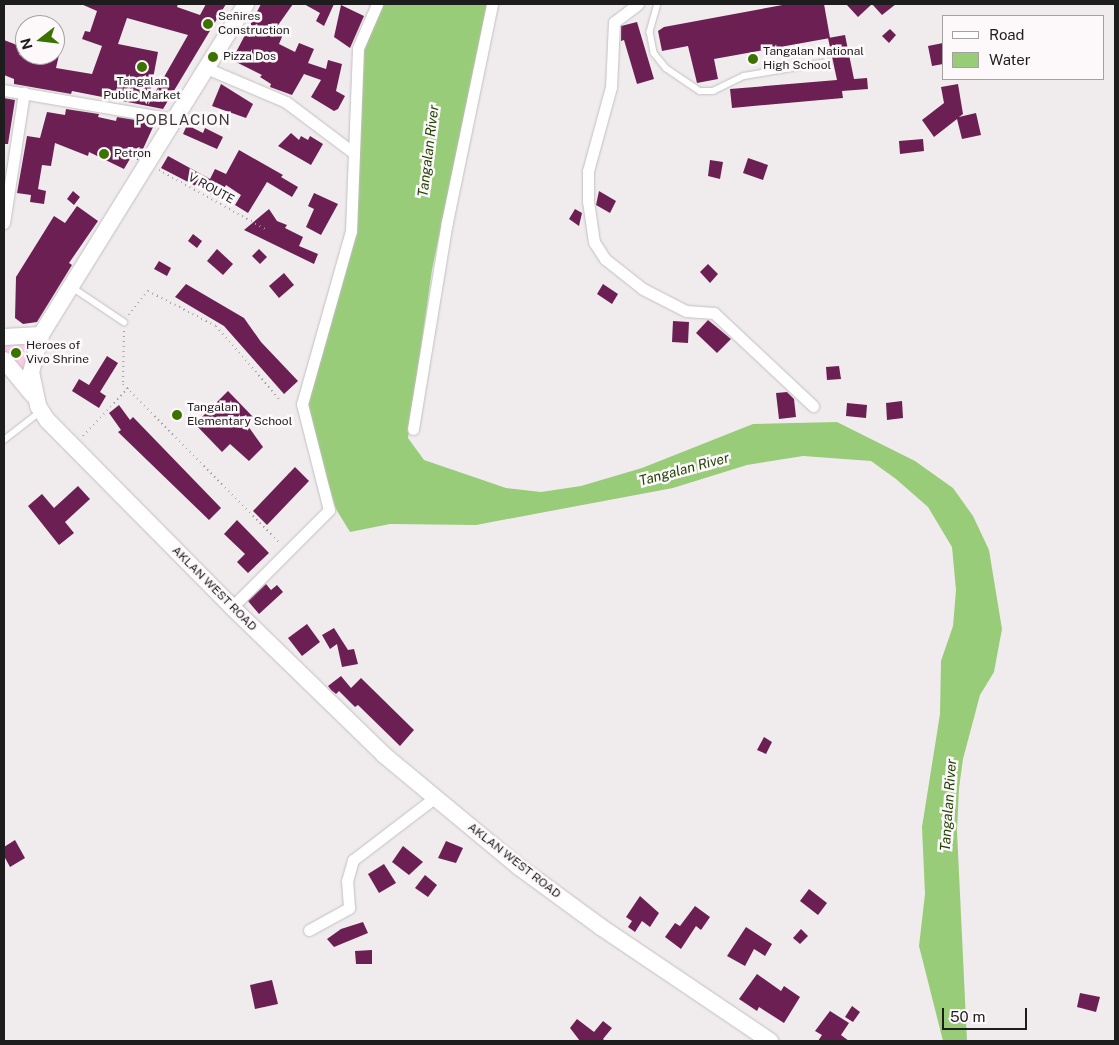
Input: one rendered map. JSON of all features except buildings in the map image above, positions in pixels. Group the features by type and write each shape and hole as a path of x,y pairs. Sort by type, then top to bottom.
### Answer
{"main road":[{"path":"38,404 31,365 41,335 246,4"},
{"path":"4,337 41,335"},
{"name":"AKLAN WEST ROAD","path":"4,360 73,446 342,717 434,798 601,927 770,1041"}],"street":[{"path":"232,607 329,510 302,404 351,231 358,48 377,4"},
{"path":"413,429 447,222 492,4"},
{"path":"638,4 614,22 611,87 588,171 588,201 594,242 605,259 643,289 686,311 714,313 813,406"},
{"path":"206,68 286,102 354,153"},
{"path":"4,90 174,119"},
{"path":"4,223 24,93"},
{"path":"309,930 349,908 347,881 353,860 434,798"}],"lane":[{"path":"658,4 650,32 654,53 666,68 700,91 713,91 744,76 828,62"},
{"path":"70,286 124,322"},
{"path":"4,440 38,404"}],"path":[{"name":"V ROUTE","path":"147,164 267,230"},
{"path":"281,401 216,326 148,291 124,322 124,384 288,551"},
{"path":"73,446 128,388"}],"shaded area":[{"path":"34,342 25,377 4,351 4,344"}],"water":[{"name":"Tangalan River","path":"383,4 487,4 432,270 408,438 424,460 506,488 541,492 581,486 642,468 753,424 837,422 915,461 953,488 973,516 989,550 1002,629 994,672 980,695 963,759 959,788 957,831 967,1041 943,1041 919,946 925,894 922,827 940,714 941,661 953,626 956,590 952,547 928,507 896,479 871,461 803,456 747,465 673,488 476,525 390,524 350,532 336,509 310,425 307,401 356,232 362,51"}],"place":[{"name":"Señires Construction","path":"208,24"},
{"name":"Pizza Dos","path":"213,57"},
{"name":"Tangalan National High School","path":"753,59"},
{"name":"Tangalan Public Market","path":"142,67"},
{"name":"Petron","path":"104,154"},
{"name":"Heroes of Vivo Shrine","path":"16,353"},
{"name":"Tangalan Elementary School","path":"177,415"}],"district":[{"name":"POBLACION","path":"183,120"}]}
